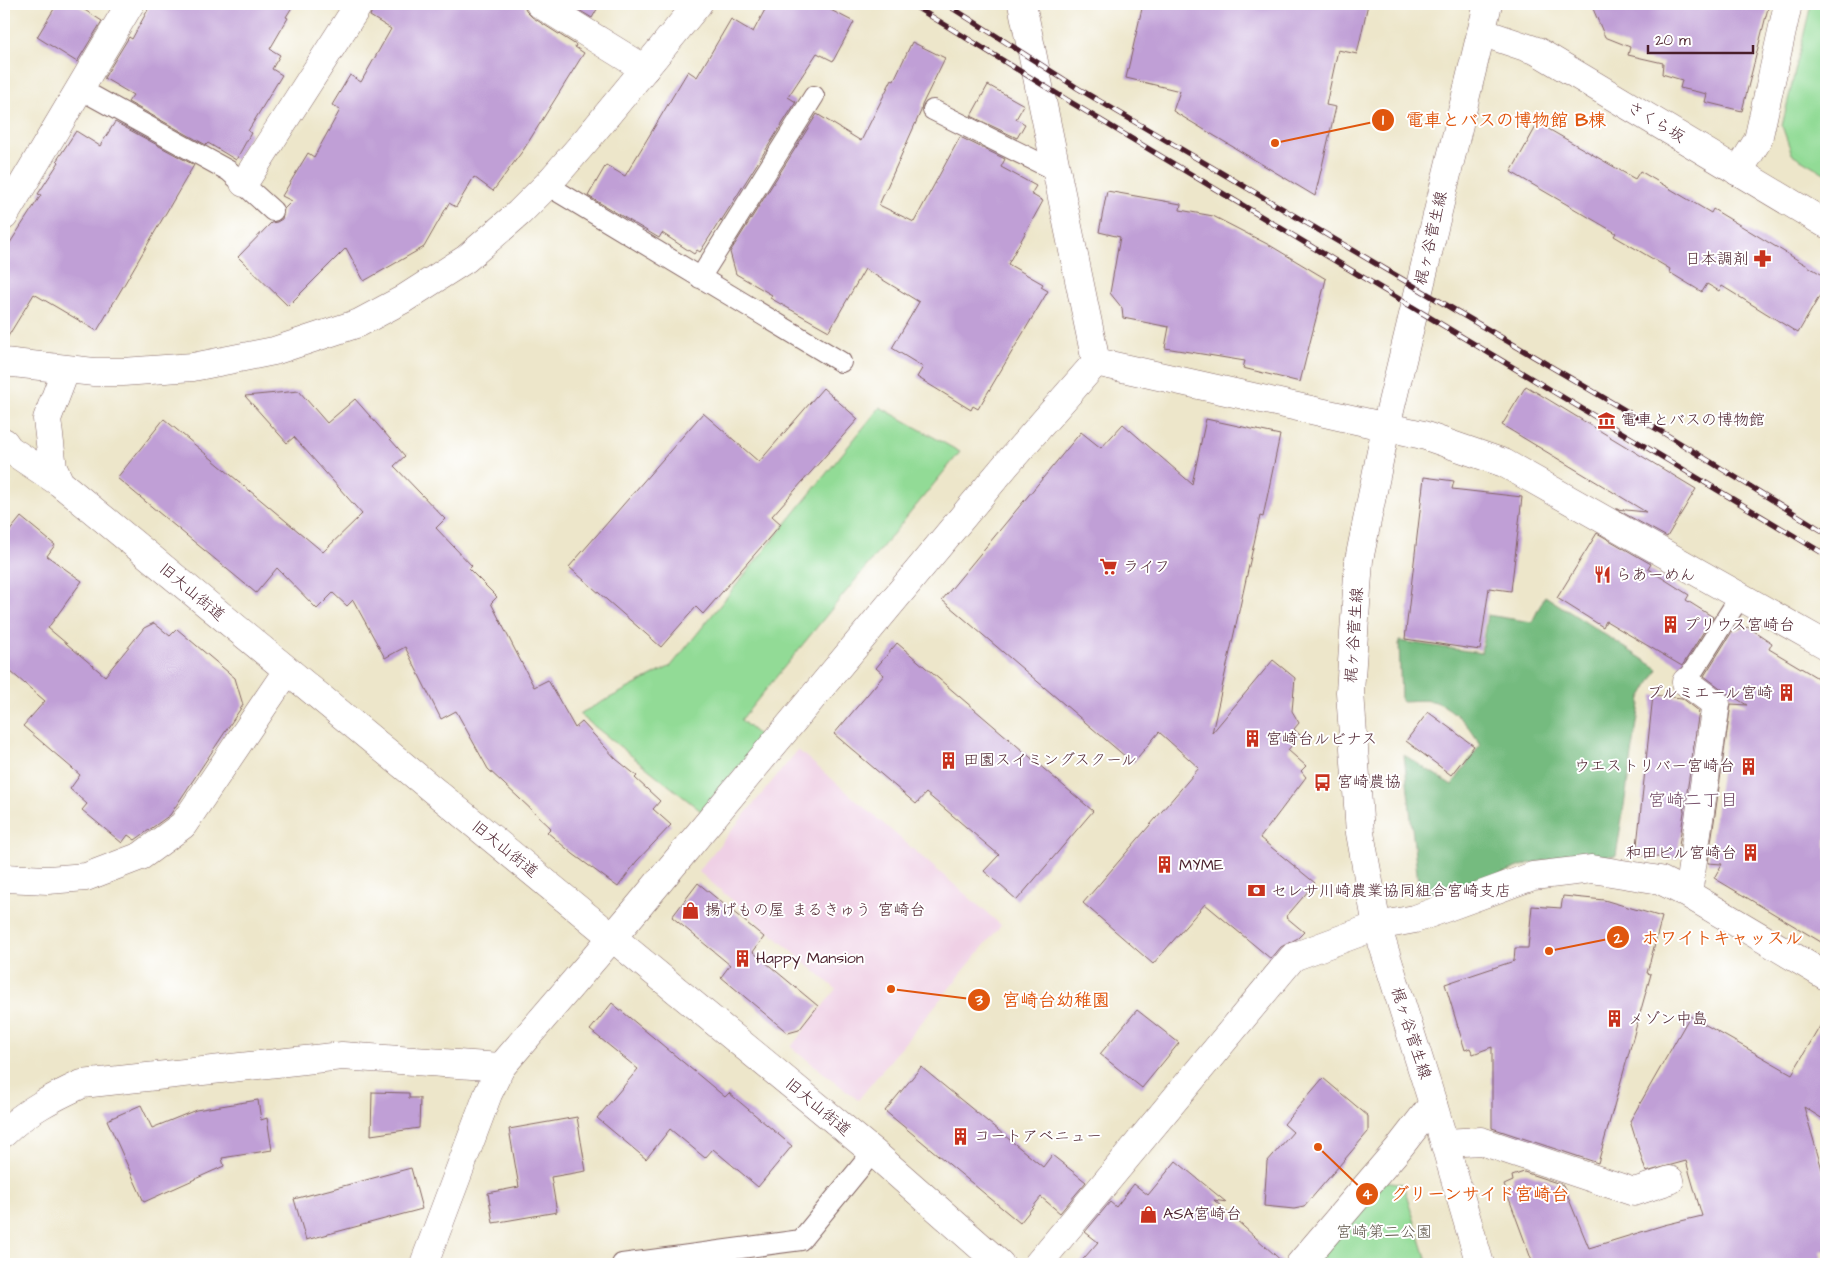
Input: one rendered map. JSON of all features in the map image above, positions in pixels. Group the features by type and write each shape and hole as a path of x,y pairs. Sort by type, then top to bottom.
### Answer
{"street":[{"path":"4,216 130,4"},
{"path":"244,183 359,4"},
{"path":"540,4 645,68"},
{"path":"4,362 94,372 193,368 274,352 358,323 402,300 466,259 519,213 546,185 698,4"},
{"path":"1022,4 1096,362"},
{"name":"梶ヶ谷菅生線","path":"1480,1264 1445,1143 1377,926 1360,833 1350,692 1359,560 1386,427 1488,4"},
{"path":"1738,172 1758,140 1788,4"},
{"name":"さくら坂","path":"1481,32 1537,51 1826,224"},
{"path":"1096,362 1423,435 1504,463 1826,645"},
{"path":"424,1264 488,1094 501,1067 612,938 1000,472 1096,362"},
{"path":"60,483 53,468 47,419 66,369"},
{"name":"旧大山街道","path":"4,442 9,449 60,483 873,1152 1000,1264"},
{"path":"4,878 48,880 86,877 141,856 183,825 288,671"},
{"path":"1686,682 1716,704 1688,894"},
{"path":"1038,1264 1293,957 1377,926 1415,919 1533,876 1592,869 1660,880 1688,894 1826,976"},
{"path":"4,1132 15,1122 49,1099 82,1084 342,1056 501,1067"},
{"path":"1300,1264 1433,1104"},
{"path":"1445,1143 1481,1141 1634,1192 1670,1180"}],"lane":[{"path":"80,89 229,171 273,211"},
{"path":"700,278 814,96"},
{"path":"933,110 1056,171"},
{"path":"546,185 841,362"},
{"path":"1686,682 1741,596"},
{"path":"622,1264 801,1240 873,1152"}],"shaded area":[{"path":"798,750 1001,925 858,1100 791,1047 836,989 698,871"}],"green space":[{"path":"1811,4 1826,4 1826,174 1792,154 1782,126"},
{"path":"880,407 960,452 741,720 762,738 701,811 579,714 671,666"},
{"path":"1545,596 1658,669 1641,698 1616,856 1587,855 1530,863 1438,897 1418,882 1404,755 1452,785 1480,745 1462,720 1443,705 1428,701 1401,701 1399,641 1481,653 1487,615 1532,622"},
{"name":"宮崎第二公園","path":"1385,1181 1403,1184 1428,1264 1314,1264"}],"building":[{"path":"57,4 75,4 102,21 77,62 37,37"},
{"path":"151,4 294,4 270,49 280,55 272,69 282,75 248,131 251,133 236,160 208,143 206,145 128,102 133,95 104,78 129,37 132,39"},
{"path":"374,4 524,4 526,11 532,17 576,45 575,47 584,53 524,149 493,191 474,177 456,207 449,203 424,247 364,281 346,248 288,306 238,257 271,223 282,219 284,209 292,201 282,196 308,153 314,157 340,110 332,105 350,75 361,82 391,29 370,16"},
{"path":"569,4 600,4 592,18"},
{"path":"768,4 819,4 854,22 833,61 817,53 788,97 796,102 700,252 697,250 694,254 662,233 659,238 588,196 606,165 625,176 688,71 697,77 731,19 753,32"},
{"path":"1143,4 1368,4 1357,54 1338,50 1326,105 1336,107 1315,196 1173,111 1180,91 1126,78"},
{"path":"1591,4 1769,4 1742,111 1705,102 1707,94 1680,88 1682,80 1662,74 1663,63 1628,55 1630,47 1605,37"},
{"path":"912,42 945,58 922,105 879,205 914,222 960,137 1005,159 1001,167 1036,186 1031,194 1043,201 1008,264 1043,284 1041,287 1048,291 978,409 973,406 971,410 917,377 923,367 892,348 919,302 865,269 829,331 770,298 772,295 736,274 730,252 817,114 861,141"},
{"path":"988,85 1024,105 1016,119 1025,124 1017,138 971,116"},
{"path":"115,122 194,165 97,331 34,294 4,343 4,252 41,195 38,194 76,131 100,146"},
{"path":"1538,123 1635,179 1640,171 1711,213 1713,209 1826,277 1826,285 1798,333 1722,286 1719,291 1707,284 1702,292 1669,272 1670,269 1614,236 1616,233 1511,172"},
{"path":"1107,191 1181,204 1180,210 1213,216 1271,246 1326,279 1300,382 1243,368 1245,361 1165,348 1169,327 1123,318 1122,308 1110,293 1120,237 1099,232"},
{"path":"1526,386 1696,489 1667,537 1616,509 1646,512 1502,425"},
{"path":"823,388 858,419 772,516 781,524 703,614 696,607 661,647 569,567 703,413 759,462"},
{"path":"299,391 327,423 355,399 405,456 394,466 445,519 436,528 472,566 469,569 497,597 491,603 534,687 548,680 575,728 582,722 616,759 637,776 635,778 660,801 653,809 671,825 636,862 618,887 547,832 551,828 488,769 456,711 441,719 405,647 385,658 353,600 347,606 333,593 317,609 277,568 256,593 117,478 164,419 323,552 362,514 294,437 287,443 245,396"},
{"path":"1206,419 1280,435 1263,517 1260,516 1212,733 1273,660 1295,678 1292,711 1299,723 1294,729 1300,735 1288,750 1306,766 1301,771 1306,777 1260,838 1315,883 1286,917 1304,932 1298,938 1281,947 1271,959 1205,904 1153,964 1083,903 1199,768 1159,732 1133,763 942,600 1081,432 1101,448 1123,424 1192,484"},
{"path":"1424,477 1454,481 1452,489 1522,497 1511,591 1489,588 1480,650 1405,639"},
{"path":"21,517 55,545 47,556 82,581 48,628 105,676 144,628 154,623 170,636 177,629 235,678 243,705 170,815 135,840 128,835 122,843 82,810 87,804 70,789 80,775 23,726 45,701 4,666 4,538"},
{"path":"1597,533 1651,564 1648,569 1689,595 1686,600 1713,617 1682,666 1606,621 1603,627 1557,598"},
{"path":"1748,627 1772,643 1769,649 1826,683 1826,945 1714,878 1722,864 1708,863 1731,704 1747,705 1704,676 1733,630"},
{"name":"田園スイミングスクール","path":"897,643 1093,811 1017,900 984,871 999,855 926,793 916,804 834,734 884,675 876,668"},
{"path":"1653,695 1682,698 1699,711 1677,859 1636,855"},
{"path":"1428,712 1474,746 1451,775 1406,741"},
{"name":"Happy Mansion","path":"698,883 764,937 753,952 818,1006 799,1030 788,1033 721,977 730,965 672,917"},
{"path":"1563,896 1604,900 1662,917 1647,973 1651,974 1598,1163 1492,1128 1492,1047 1473,1054 1470,1048 1465,1050 1445,984 1514,961 1515,948 1528,948 1532,906 1561,908"},
{"path":"612,1003 725,1097 729,1093 792,1146 758,1187 713,1149 705,1158 670,1129 646,1159 597,1118 638,1069 590,1030"},
{"path":"1137,1010 1179,1043 1142,1088 1100,1054"},
{"path":"1690,1016 1792,1074 1826,1016 1826,1121 1804,1107 1826,1183 1826,1250 1820,1251 1823,1264 1533,1264 1504,1185 1513,1181 1512,1176 1524,1172 1563,1185 1589,1248 1664,1225 1702,1216 1686,1161 1646,1172 1630,1121"},
{"name":"コートアベニュー","path":"921,1067 1043,1167 1052,1155 1086,1182 1060,1213 1041,1197 1020,1223 885,1111"},
{"path":"1323,1078 1368,1116 1368,1132 1304,1207 1294,1209 1264,1206 1267,1162 1293,1132 1284,1124"},
{"path":"372,1092 409,1093 409,1098 420,1098 419,1128 371,1135"},
{"path":"258,1100 261,1120 267,1118 272,1150 222,1158 224,1166 144,1202 107,1120 141,1105 152,1128 196,1110"},
{"path":"577,1117 586,1171 551,1177 557,1212 493,1223 488,1193 519,1187 509,1129"},
{"path":"1176,1161 1226,1202 1214,1200 1285,1264 1079,1264 1098,1242 1085,1232 1110,1202 1116,1207 1134,1184 1148,1195"},
{"path":"411,1168 422,1209 306,1240 294,1199"}],"railway":[{"path":"911,4 1072,103 1826,555"},
{"path":"946,4 1079,89 1662,432 1826,533"}],"place":[{"name":"電車とバスの博物館 B棟","path":"1275,143"},
{"name":"日本調剤","path":"1763,259"},
{"name":"電車とバスの博物館","path":"1607,420"},
{"name":"ライフ","path":"1109,567"},
{"name":"らあーめん","path":"1602,575"},
{"name":"プリウス宮崎台","path":"1670,625"},
{"name":"プルミエール宮崎","path":"1787,693"},
{"name":"宮崎台ルビナス","path":"1252,739"},
{"name":"田園スイミングスクール","path":"949,760"},
{"name":"ウエストリバー宮崎台","path":"1749,766"},
{"name":"宮崎農協","path":"1323,782"},
{"name":"和田ビル宮崎台","path":"1751,853"},
{"name":"MYME","path":"1165,865"},
{"name":"セレサ川崎農業協同組合宮崎支店","path":"1257,891"},
{"name":"揚げもの屋 まるきゅう 宮崎台","path":"691,910"},
{"name":"ホワイトキャッスル","path":"1549,951"},
{"name":"Happy Mansion","path":"742,958"},
{"name":"宮崎台幼稚園","path":"891,989"},
{"name":"メゾン中島","path":"1614,1019"},
{"name":"コートアベニュー","path":"960,1136"},
{"name":"グリーンサイド宮崎台","path":"1318,1147"},
{"name":"ASA宮崎台","path":"1149,1214"}],"district":[{"name":"宮崎二丁目","path":"1693,800"}]}
